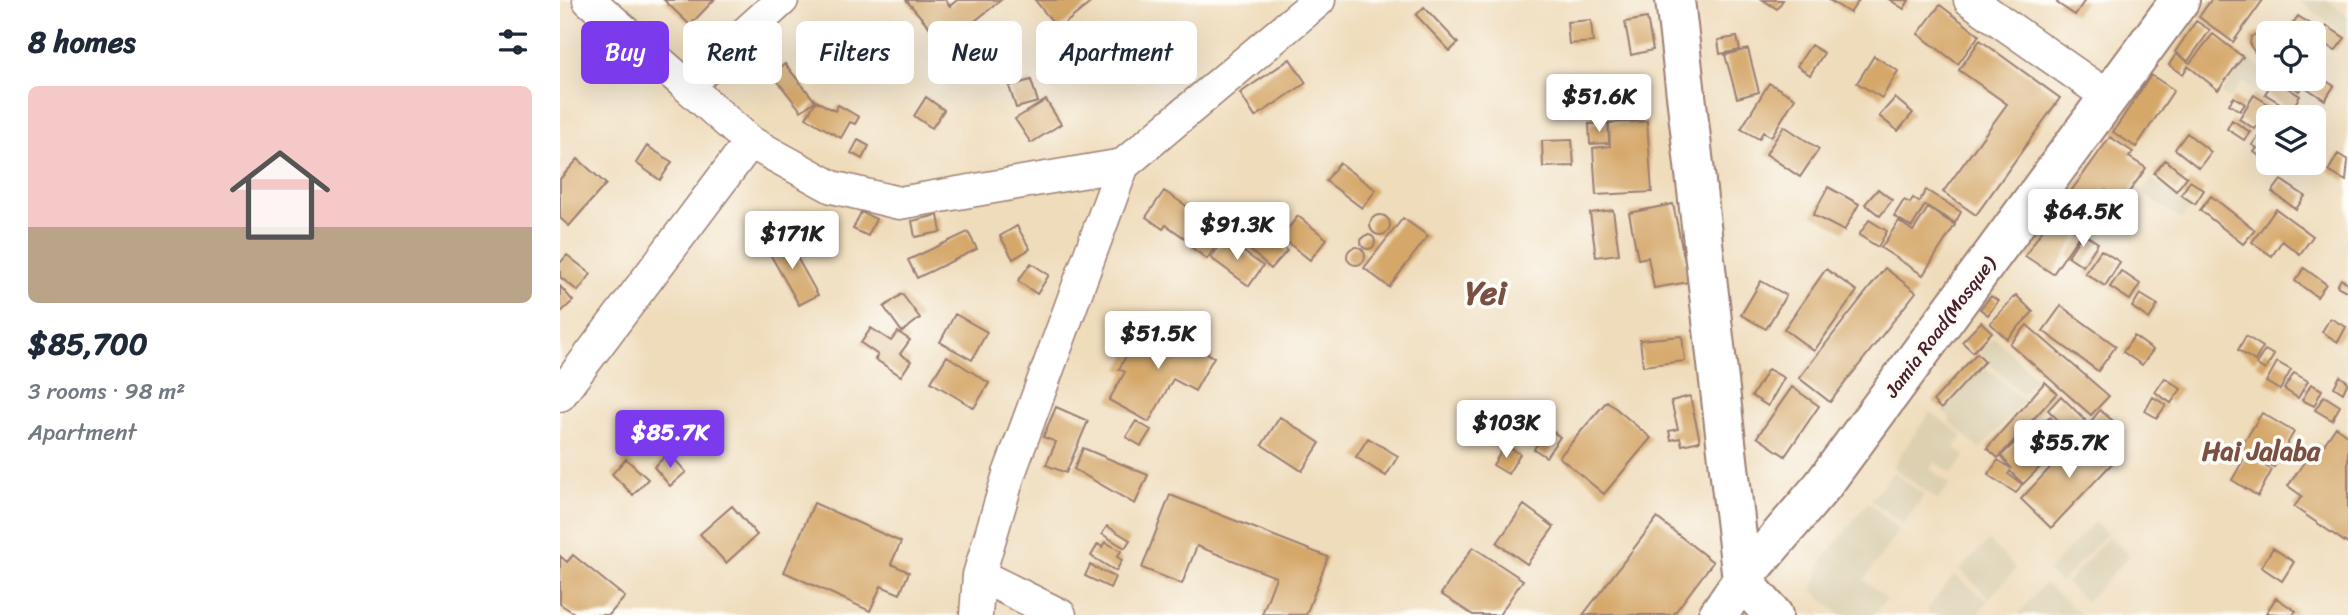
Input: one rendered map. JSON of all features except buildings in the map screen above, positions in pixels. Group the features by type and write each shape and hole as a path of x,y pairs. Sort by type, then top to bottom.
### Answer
{"street":[{"path":"589,0 750,142 832,187 899,203 1123,166"},
{"path":"687,86 782,0"},
{"path":"975,615 979,575 1009,474 1123,166 1319,0"},
{"path":"1675,0 1742,580 1773,615"},
{"path":"1970,0 2109,98"},
{"name":"Jamia Road(Mosque)","path":"1718,615 1742,580 1823,485 2180,0"},
{"path":"560,395 750,142"},
{"path":"979,575 1060,615"}],"shaded area":[{"path":"2299,0 2327,0 2348,16 2348,38"},
{"path":"2248,58 2256,64 2256,91 2264,91 2261,95 2243,81 2229,100 2221,93"},
{"path":"2152,179 2191,207 2182,220 2142,192"},
{"path":"1994,337 2036,378 2021,394 1979,353"},
{"path":"1983,365 2024,401 1980,449 1949,421 1951,419 1942,411"},
{"path":"1930,412 1963,436 1955,448 1965,456 1952,474 1935,462 1930,469 1950,484 1938,500 1892,467"},
{"path":"1893,472 1924,495 1903,524 1871,500"},
{"path":"1868,502 1899,530 1864,580 1887,599 1873,615 1841,615 1812,590 1824,559"},
{"path":"2094,522 2107,534 2060,583 2048,571"},
{"path":"2109,536 2129,556 2086,602 2066,583"},
{"path":"1989,541 2016,569 1989,598 1960,569"},
{"path":"1954,575 1988,601 1977,615 1931,615 1926,611"},
{"path":"2045,583 2082,615 2017,615"}],"district":[{"name":"Yei","path":"1486,293"},
{"name":"Hai Jalaba","path":"2261,451"}]}
